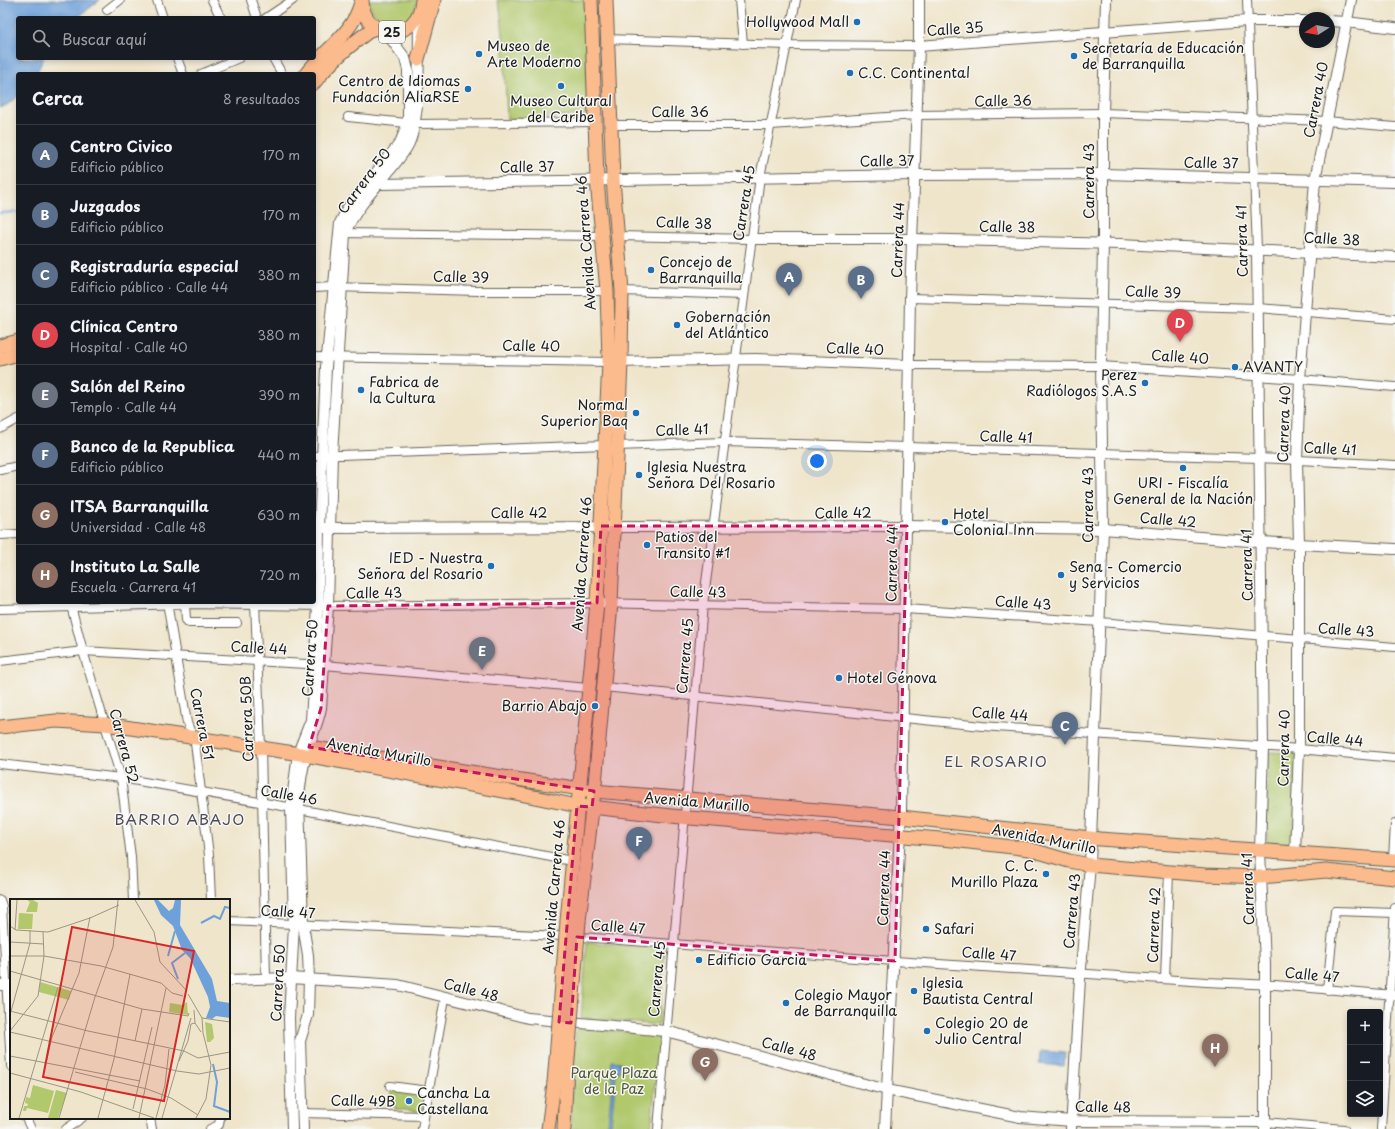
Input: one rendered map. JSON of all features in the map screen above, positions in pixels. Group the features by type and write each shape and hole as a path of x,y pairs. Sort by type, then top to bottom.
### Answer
{"main road":[{"name":"25","path":"361,0 364,15 380,29 401,31 415,22 420,15 422,0"},
{"path":"308,72 351,26 359,12 361,0"},
{"path":"418,59 434,0"},
{"name":"Avenida Carrera 46","path":"591,0 597,180 615,362"},
{"name":"Avenida Carrera 46","path":"574,917 572,860 596,603 607,526 615,362 622,292 619,236 613,179 606,0"},
{"path":"316,80 324,70 352,44 380,29"},
{"path":"0,346 16,342"},
{"path":"0,359 16,355"},
{"name":"Avenida Carrera 46","path":"549,1126 560,1084 574,917 591,822 611,604 607,526"},
{"name":"Avenida Murillo","path":"0,718 55,713 192,732 303,750 545,782 578,788 686,800 901,817 1090,838 1394,860"},
{"name":"Avenida Murillo","path":"0,727 56,721 104,720"},
{"name":"Avenida Murillo","path":"303,750 577,806 684,818 900,835 1017,847 1090,865 1169,872 1261,877 1326,872 1395,878"},
{"path":"591,822 597,814 608,809"},
{"name":"Avenida Carrera 46","path":"560,1084 564,1126"}],"street":[{"path":"107,10 120,0"},
{"path":"157,0 162,16"},
{"path":"212,0 220,16"},
{"path":"251,0 256,16"},
{"path":"269,16 293,0"},
{"path":"739,0 743,44"},
{"name":"Carrera 45","path":"658,1129 703,605 760,177 796,0"},
{"name":"Carrera 44","path":"885,1129 895,961 901,817 910,298 919,46 918,0"},
{"name":"Carrera 43","path":"1071,1125 1090,865 1103,529 1101,366 1103,113 1106,0"},
{"name":"Carrera 41","path":"1247,0 1257,250 1263,747 1260,851 1264,984 1265,1126"},
{"name":"Carrera 40","path":"1295,853 1299,749 1299,543 1297,460 1300,379 1315,180 1351,0"},
{"name":"Carrera 50","path":"342,233 357,210 408,146 412,124 418,59 420,15"},
{"name":"Calle 35","path":"607,39 787,45 919,46 1247,21 1299,21"},
{"path":"1335,22 1395,28"},
{"name":"Carrera 50","path":"323,606 316,528 318,455 327,356 338,287 342,233 340,222 347,209 400,143 412,124 406,64 400,50 380,29"},
{"path":"178,60 182,72"},
{"path":"206,72 234,60"},
{"path":"274,60 281,72"},
{"name":"Calle 36","path":"612,125 771,125 916,115 1103,113 1326,121 1395,127"},
{"path":"348,117 412,124 595,122"},
{"name":"Calle 37","path":"379,184 914,174 1103,174 1395,182"},
{"path":"342,233 603,236"},
{"name":"Calle 38","path":"619,236 751,239 912,239 1103,243 1395,257"},
{"name":"Carrera 50","path":"302,1129 300,1041 308,1015 309,979 308,964 299,925 295,809 303,750 318,722 319,664 330,528 332,455 339,356 338,287"},
{"name":"Calle 39","path":"316,288 338,287 478,291 607,291"},
{"path":"622,292 744,295"},
{"name":"Calle 39","path":"910,298 1257,308 1395,319"},
{"name":"Calle 40","path":"316,357 339,356 615,362 736,359 909,365 1101,366 1300,379 1395,387"},
{"path":"0,429 16,420"},
{"name":"Calle 41","path":"318,455 724,442 1259,458 1395,466"},
{"path":"0,470 16,466"},
{"name":"Calle 42","path":"316,528 907,526 1103,529 1261,542 1395,549"},
{"path":"0,535 16,534"},
{"name":"Calle 43","path":"0,609 71,605 167,604 323,606 596,603 905,609 1100,622 1395,646"},
{"name":"Carrera 51","path":"167,604 187,723 192,732 209,855 211,899"},
{"path":"185,604 186,620 189,623 238,623"},
{"name":"Carrera 50B","path":"255,604 261,743 266,979"},
{"name":"Carrera 52","path":"71,605 83,651 121,778 131,857 133,899"},
{"name":"Calle 44","path":"0,661 83,651 319,664 588,688"},
{"name":"Calle 44","path":"604,687 695,695 903,718 1395,758"},
{"name":"Calle 46","path":"0,764 121,778 572,860"},
{"path":"1394,860 1395,824"},
{"name":"Carrera 42","path":"1165,979 1169,872"},
{"path":"1,904 10,1050"},
{"path":"1381,1129 1393,994 1395,908"},
{"path":"1327,990 1335,911 1395,913"},
{"path":"549,1126 547,1097 563,917 574,917 583,919 575,1024 564,1126"},
{"name":"Calle 47","path":"230,922 561,936"},
{"name":"Carrera 50","path":"292,1129 289,1018 290,978 299,925"},
{"name":"Calle 47","path":"581,937 895,961 1264,984 1393,994"},
{"path":"292,961 294,966 299,969 304,968 308,964"},
{"name":"Calle 48","path":"230,980 290,978 398,985 528,1018 554,1022 666,1032 887,1090 1020,1117 1071,1125 1265,1126 1344,1129"},
{"path":"290,990 294,986 300,984 305,986 308,991"},
{"path":"422,1129 445,998"},
{"path":"390,1086 429,1091"},
{"name":"Calle 49B","path":"302,1113 424,1116"},
{"path":"26,1119 31,1129"},
{"path":"70,1128 81,1119"},
{"path":"150,1119 152,1129"},
{"path":"210,1129 219,1122"}],"highlighted area":[{"path":"601,526 907,526 895,961 577,937 571,1023 559,1022 577,806 592,807 594,791 309,747 321,708 328,606 597,603"}],"green space":[{"path":"369,0 417,0 415,10 406,21 400,24 393,24 379,19 374,14"},
{"path":"497,0 584,0 589,115 507,119 503,35 500,8"},
{"path":"1268,752 1296,753 1293,845 1267,844"},
{"name":"Parque Plaza de la Paz","path":"587,942 665,949 659,1025 581,1018"},
{"name":"Parque Plaza de la Paz","path":"576,1028 660,1034 651,1129 570,1129"},
{"name":"Cancha La Castellana","path":"391,1089 427,1093 423,1112 395,1109"}],"water":[{"path":"0,0 100,0 80,16 16,16 16,60 43,60 37,72 16,72 16,98 7,105 0,108"},
{"path":"1040,1051 1065,1053 1064,1066 1039,1064"},
{"path":"612,1061 620,1062 619,1072 616,1072 611,1125 613,1126 613,1129 606,1129 606,1125 608,1125 613,1072 611,1071"}],"waterway":[{"path":"0,213 16,212"}],"place":[{"name":"Hollywood Mall","path":"857,22"},
{"name":"Museo de Arte Moderno","path":"479,54"},
{"name":"Secretaría de Educación de Barranquilla","path":"1074,56"},
{"name":"C.C. Continental","path":"850,73"},
{"name":"Museo Cultural del Caribe","path":"561,86"},
{"name":"Centro de Idiomas Fundación AliaRSE","path":"468,89"},
{"name":"Concejo de Barranquilla","path":"651,270"},
{"name":"Centro Civico","path":"789,296"},
{"name":"Juzgados","path":"861,299"},
{"name":"Gobernación del Atlántico","path":"677,325"},
{"name":"Clínica Centro","path":"1180,342"},
{"name":"AVANTY","path":"1235,367"},
{"name":"Perez Radiólogos S.A.S","path":"1145,383"},
{"name":"Fabrica de la Cultura","path":"361,390"},
{"name":"Normal Superior Baq","path":"636,413"},
{"name":"URI - Fiscalía General de la Nación","path":"1183,468"},
{"name":"Iglesia Nuestra Señora Del Rosario","path":"639,475"},
{"name":"Hotel Colonial Inn","path":"945,522"},
{"name":"Patios del Transito #1","path":"647,545"},
{"name":"IED - Nuestra Señora del Rosario","path":"491,566"},
{"name":"Sena - Comercio y Servicios","path":"1061,575"},
{"name":"Salón del Reino","path":"482,670"},
{"name":"Hotel Génova","path":"839,678"},
{"name":"Barrio Abajo","path":"595,706"},
{"name":"Registraduría especial","path":"1065,745"},
{"name":"Banco de la Republica","path":"639,860"},
{"name":"C. C. Murillo Plaza","path":"1046,874"},
{"name":"Safari","path":"926,929"},
{"name":"Edificio Garcia","path":"699,960"},
{"name":"Iglesia Bautista Central","path":"914,991"},
{"name":"Colegio Mayor de Barranquilla","path":"786,1003"},
{"name":"Colegio 20 de Julio Central","path":"927,1031"},
{"name":"Instituto La Salle","path":"1215,1067"},
{"name":"ITSA Barranquilla","path":"705,1081"},
{"name":"Cancha La Castellana","path":"409,1101"}],"district":[{"name":"EL ROSARIO","path":"996,762"},
{"name":"BARRIO ABAJO","path":"180,820"}]}
